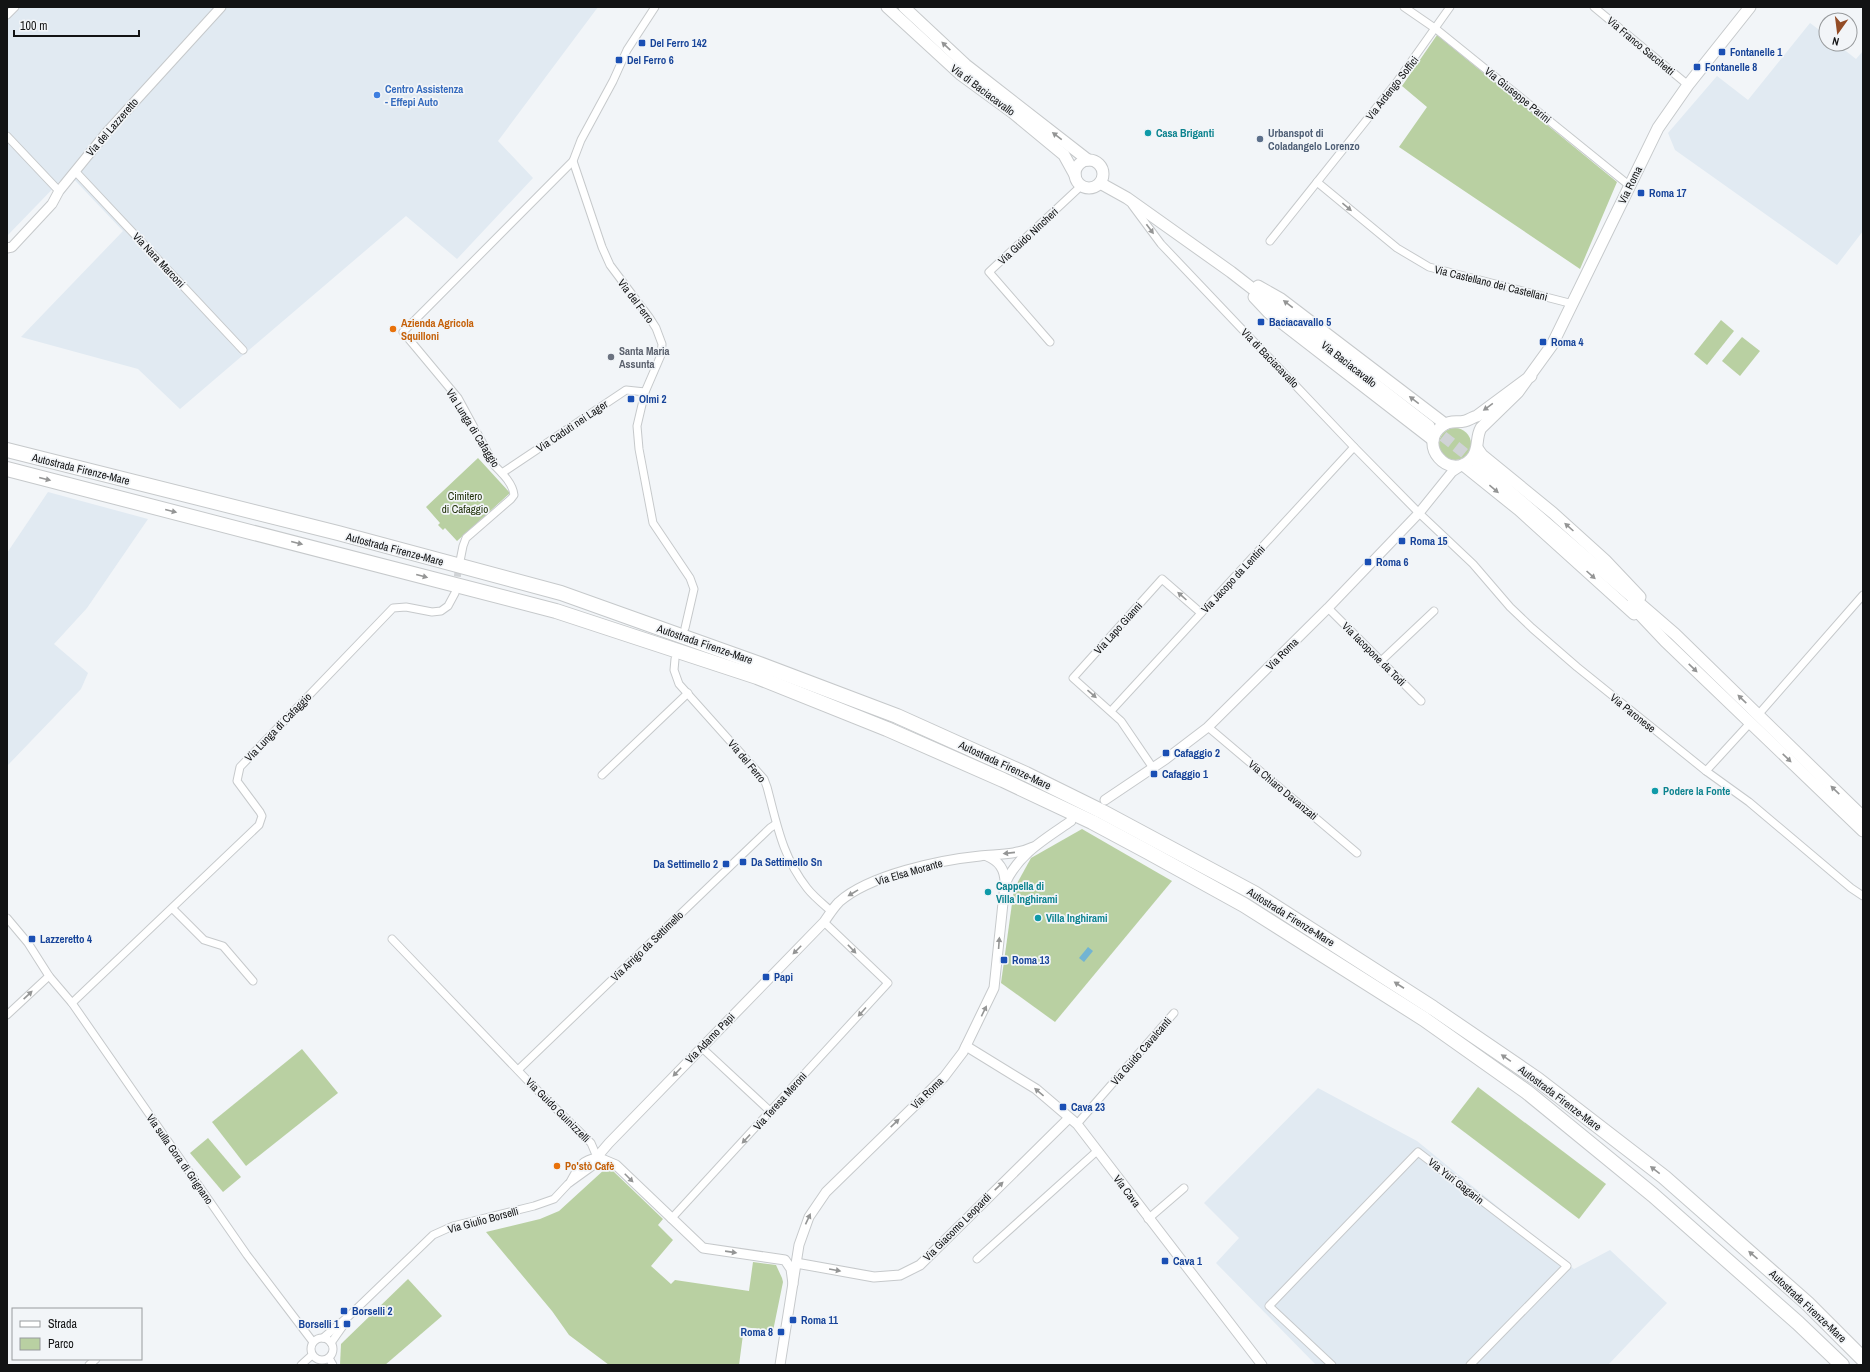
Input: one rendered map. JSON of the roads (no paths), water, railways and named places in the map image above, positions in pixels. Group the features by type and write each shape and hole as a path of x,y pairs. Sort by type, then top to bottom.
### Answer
{"highway":[{"name":"Autostrada Firenze-Mare","path":"7,450 330,532 561,593 757,663 897,716 1033,778 1103,812 1254,893 1433,1008 1537,1079 1664,1177 1807,1303 1863,1359"},
{"name":"Autostrada Firenze-Mare","path":"7,469 336,553 564,614 764,680 887,729 1003,780 1092,822 1244,905 1424,1020 1527,1092 1654,1195 1798,1323 1842,1365"}],"main road":[{"name":"Via di Baciacavallo","path":"887,7 960,74 1012,112 1064,155 1081,186"},
{"name":"Via di Baciacavallo","path":"904,7 966,65 1088,160 1095,162 1102,169 1103,173 1100,183 1127,198 1231,272"},
{"name":"Via Roma","path":"1462,465 1472,458 1481,428 1512,398 1531,376 1552,345 1658,128 1688,84 1750,7"},
{"path":"1075,175 1079,165 1088,160"},
{"path":"1081,186 1091,188 1100,183"},
{"path":"1231,272 1282,299 1445,424 1437,431 1433,440 1436,455 1442,462 1451,466 1462,465 1519,510 1863,817"},
{"path":"1231,272 1269,313 1433,440"},
{"name":"Via Baciacavallo","path":"1231,272 1429,426"},
{"name":"Via Roma","path":"1445,424 1459,422 1477,416 1531,376"},
{"path":"1459,422 1471,428 1482,455 1554,513 1605,560 1754,719 1863,831"},
{"path":"1477,463 1538,515 1598,570 1675,634"},
{"path":"1598,570 1665,641"}],"street":[{"path":"7,15 16,7"},
{"name":"Via del Lazzeretto","path":"9,250 52,204 59,191 107,132 221,7"},
{"path":"574,161 581,140 613,81 627,50 655,7"},
{"name":"Via Giuseppe Parini","path":"1404,7 1436,28 1630,186"},
{"name":"Via Ardengo Soffici","path":"1270,241 1396,83 1450,7"},
{"name":"Via Franco Sacchetti","path":"1594,7 1688,84"},
{"path":"7,136 59,191"},
{"name":"Via del Ferro","path":"574,161 602,247 610,265 649,317 656,328 662,344 661,356 645,392 637,426 643,471 653,523 690,578 694,588 685,628"},
{"name":"Via Lunga di Cafaggio","path":"460,561 466,538 514,495 512,488 502,473 494,466 458,398 403,332 574,161"},
{"name":"Via Nara Marconi","path":"75,171 243,350"},
{"name":"Via Castellano dei Castellani","path":"1317,182 1398,248 1428,267 1572,304"},
{"name":"Via Guido Nincheri","path":"1050,342 989,272 1081,186"},
{"name":"Via di Baciacavallo","path":"1127,198 1161,244 1418,513"},
{"name":"Via Caduti nei Lager","path":"502,473 626,390 645,392"},
{"name":"Via Jacopo da Lentini","path":"1111,711 1354,447"},
{"path":"1441,487 1445,476 1442,462"},
{"name":"Via Roma","path":"1105,800 1153,768 1208,727 1328,608 1418,513 1452,472 1462,465"},
{"name":"Via Paronese","path":"1418,513 1473,564 1510,607 1577,667 1706,772 1749,802 1851,888 1863,896"},
{"name":"Via Lapo Gianni","path":"1111,711 1073,678 1162,579 1201,613"},
{"name":"Via Lunga di Cafaggio","path":"72,1003 259,825 262,816 260,812 237,781 240,767 393,608 406,607 432,612 441,611 448,606 455,593"},
{"path":"1706,772 1863,594"},
{"name":"Via Iacopone da Todi","path":"1328,608 1420,700"},
{"path":"1381,661 1434,611"},
{"name":"Via del Ferro","path":"675,658 675,675 679,684 764,779 779,838 795,872 808,889 831,912"},
{"path":"602,774 688,693"},
{"path":"1111,711 1121,721 1153,768"},
{"name":"Via Chiaro Davanzati","path":"1208,727 1357,853"},
{"name":"Via Roma","path":"780,1365 799,1245 809,1217 826,1192 944,1077 966,1046 994,988 1005,884 1015,866 1033,847 1071,821"},
{"name":"Via Arrigo da Settimello","path":"518,1070 770,828 776,824"},
{"name":"Via Elsa Morante","path":"824,922 840,901 876,881 938,862 1020,852 1033,847"},
{"path":"984,856 995,860 1000,865 1005,875 1005,884"},
{"path":"172,909 204,940 223,946 253,981"},
{"path":"7,918 28,943 49,976 7,1015"},
{"name":"Via Teresa Meroni","path":"671,1219 888,983 824,922"},
{"name":"Via Adamo Papi","path":"597,1157 701,1047 824,922"},
{"name":"Via Guido Guinizzelli","path":"392,939 518,1070 591,1143 597,1157"},
{"name":"Via sulla Gora di Grignano","path":"49,976 72,1003 247,1255 313,1342"},
{"name":"Via Guido Cavalcanti","path":"1077,1124 1174,1013"},
{"name":"Via Cava","path":"966,1046 1023,1080 1077,1124 1148,1219 1262,1365"},
{"path":"701,1047 771,1112"},
{"name":"Via Giacomo Leopardi","path":"796,1263 874,1277 900,1275 920,1265 1069,1118"},
{"path":"977,1259 1097,1151"},
{"name":"Via Yuri Gagarin","path":"1332,1365 1269,1306 1418,1152 1567,1266 1470,1365"},
{"path":"597,1157 616,1165 703,1248 785,1260 793,1258 799,1245"},
{"name":"Via Giulio Borselli","path":"323,1338 350,1315 433,1235 453,1226 534,1206 554,1199 568,1184 579,1166 586,1159 597,1157"},
{"path":"1148,1219 1184,1188"},
{"path":"785,1260 791,1268 793,1284"},
{"name":"Via Giulio Borselli","path":"331,1343 350,1315"},
{"path":"323,1338 331,1343 333,1352 329,1358 321,1363 312,1355 310,1350 313,1342 323,1338"},
{"path":"301,1365 312,1355"},
{"path":"329,1358 333,1365"}],"water":[{"path":"1088,947 1093,951 1084,962 1079,958"}],"tunnel":[{"path":"1430,426 1477,463"},
{"path":"456,587 459,564"}],"place":[{"name":"Del Ferro 142","path":"642,43"},
{"name":"Fontanelle 1","path":"1722,52"},
{"name":"Del Ferro 6","path":"619,60"},
{"name":"Fontanelle 8","path":"1697,67"},
{"name":"Centro Assistenza - Effepi Auto","path":"377,95"},
{"name":"Casa Briganti","path":"1148,133"},
{"name":"Urbanspot di Coladangelo Lorenzo","path":"1260,139"},
{"name":"Roma 17","path":"1641,193"},
{"name":"Baciacavallo 5","path":"1261,322"},
{"name":"Azienda Agricola Squilloni","path":"393,329"},
{"name":"Roma 4","path":"1543,342"},
{"name":"Santa Maria Assunta","path":"611,357"},
{"name":"Olmi 2","path":"631,399"},
{"name":"Roma 15","path":"1402,541"},
{"name":"Roma 6","path":"1368,562"},
{"name":"Cafaggio 2","path":"1166,753"},
{"name":"Cafaggio 1","path":"1154,774"},
{"name":"Podere la Fonte","path":"1655,791"},
{"name":"Da Settimello Sn","path":"743,862"},
{"name":"Da Settimello 2","path":"726,864"},
{"name":"Cappella di Villa Inghirami","path":"988,892"},
{"name":"Villa Inghirami","path":"1038,918"},
{"name":"Lazzeretto 4","path":"32,939"},
{"name":"Roma 13","path":"1004,960"},
{"name":"Papi","path":"766,977"},
{"name":"Cava 23","path":"1063,1107"},
{"name":"Po'stò Cafè","path":"557,1166"},
{"name":"Cava 1","path":"1165,1261"},
{"name":"Borselli 2","path":"344,1311"},
{"name":"Roma 11","path":"793,1320"},
{"name":"Borselli 1","path":"347,1324"},
{"name":"Roma 8","path":"781,1332"}],"park label":[{"name":"Cimitero di Cafaggio","path":"465,502"}]}
